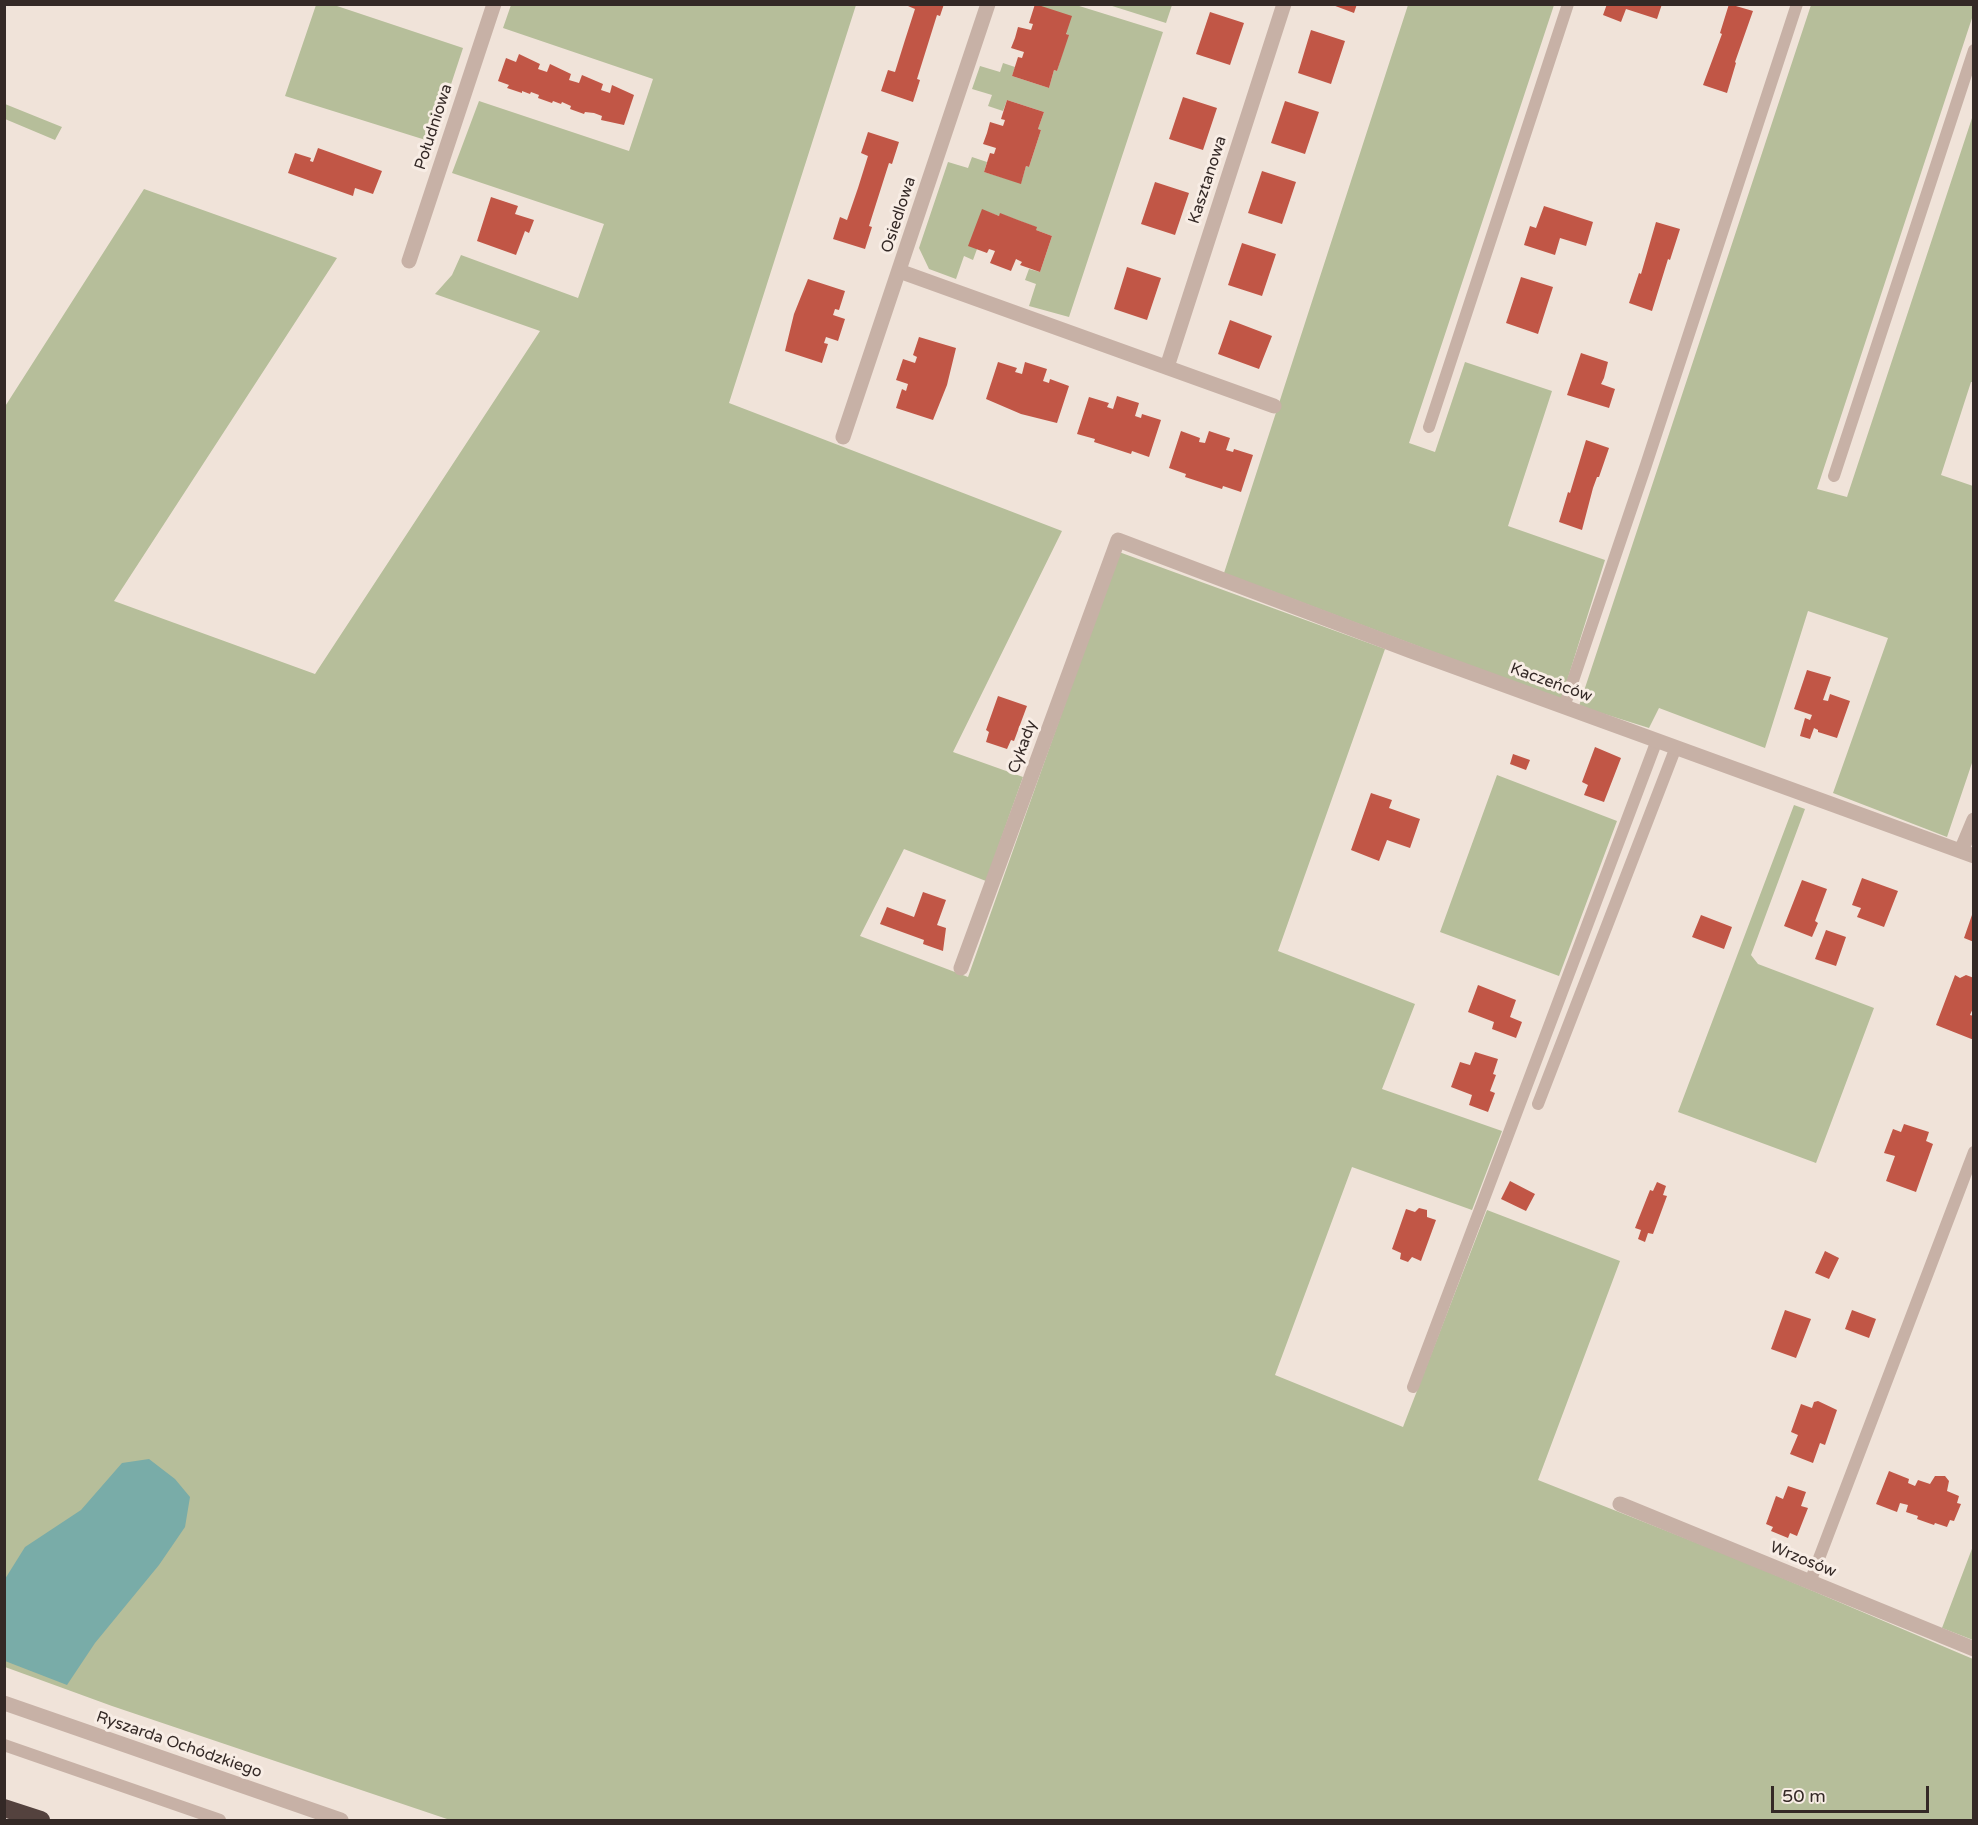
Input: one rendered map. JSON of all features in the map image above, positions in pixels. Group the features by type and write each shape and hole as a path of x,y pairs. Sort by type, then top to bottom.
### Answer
{"highway":[{"path":"4,1808 41,1821"}],"street":[{"name":"Południowa","path":"409,261 494,4"},
{"name":"Osiedlowa","path":"843,437 988,4"},
{"name":"Kasztanowa","path":"1167,367 1284,4"},
{"path":"899,271 1274,406"},
{"name":"Kaczeńców","path":"1118,540 1564,707 1967,853"},
{"name":"Cykady","path":"961,968 1118,540"},
{"path":"1967,853 1974,820"},
{"name":"Wrzosów","path":"1620,1504 1974,1649"},
{"name":"Ryszarda Ochódzkiego","path":"4,1703 341,1821"}],"lane":[{"path":"1429,427 1568,4"},
{"path":"1564,707 1650,454 1797,4"},
{"path":"1833,476 1974,50"},
{"path":"1413,1388 1657,740"},
{"path":"1538,1104 1676,747"},
{"path":"1810,1582 1974,1152"},
{"path":"4,1745 220,1821"}],"green space":[{"path":"1172,4 1166,23 1109,5"},
{"path":"316,5 334,5 463,48 432,142 285,96"},
{"path":"511,5 856,5 729,403 1062,531 953,752 1023,777 986,881 904,849 860,936 968,977 1119,552 1385,649 1278,951 1415,1004 1382,1089 1502,1131 1472,1210 1352,1167 1275,1375 1403,1427 1487,1210 1620,1261 1538,1480 1740,1560 1973,1659 1973,1820 450,1820 112,1706 5,1667 4,408 144,189 337,258 114,601 315,674 540,331 435,294 452,275 461,255 578,298 604,224 452,173 479,101 629,151 653,79 503,28"},
{"path":"1036,5 1076,5 1163,32 1069,317 1029,306 1036,284 1025,280 1029,269 1040,272 1052,236 1036,230 1036,227 1001,214 999,216 982,210 977,249 973,260 964,256 956,279 929,269 919,248 948,162 968,168 972,157 987,162 984,172 1021,183 1026,166 1029,167 1041,130 1038,129 1044,112 1007,100 1003,111 988,106 992,95 972,89 980,66 1000,72 1003,63 1015,67 1012,76 1049,88 1068,35"},
{"path":"1408,5 1554,5 1409,443 1435,452 1465,362 1552,391 1508,526 1605,560 1561,700 1224,573"},
{"path":"1811,5 1973,5 1973,15 1817,489 1847,497 1973,115 1973,382 1971,382 1941,475 1973,486 1974,757 1947,837 1833,793 1888,638 1808,611 1765,748 1659,708 1649,728 1579,706"},
{"path":"5,104 62,127 55,140 5,119"},
{"path":"1497,775 1617,821 1559,976 1440,932"},
{"path":"1794,805 1805,809 1751,955 1758,964 1874,1008 1816,1163 1678,1112"},
{"path":"1973,1546 1973,1640 1942,1628"}],"water":[{"path":"149,1459 175,1479 190,1497 185,1527 159,1565 95,1643 67,1685 5,1661 5,1579 25,1547 81,1510 122,1463"}],"building":[{"path":"909,4 944,4 940,16 937,15 917,79 920,80 913,102 881,91 888,70 895,72 915,9 908,6"},
{"path":"1035,4 1072,16 1066,34 1069,35 1049,88 1012,76 1018,57 1022,58 1024,52 1011,48 1018,27 1031,30 1033,24 1029,23"},
{"path":"1330,4 1357,4 1354,13"},
{"path":"1607,4 1662,4 1657,19 1626,9 1621,22 1603,15"},
{"path":"1729,4 1753,11 1727,93 1703,85 1722,34 1720,33"},
{"path":"1210,12 1244,23 1230,65 1196,54"},
{"path":"1311,30 1345,41 1331,84 1298,73"},
{"path":"519,54 540,64 538,69 547,72 550,64 571,74 569,80 579,83 582,75 603,84 601,90 610,93 612,85 634,95 624,125 601,120 602,116 594,113 585,112 584,114 570,109 571,106 562,102 561,104 553,101 552,103 538,98 539,95 531,92 530,94 522,91 522,93 507,88 509,85 498,81 506,58 516,62"},
{"path":"1183,97 1217,108 1203,150 1169,139"},
{"path":"1007,100 1044,112 1038,129 1041,130 1021,184 984,172 990,153 994,154 996,148 983,144 990,122 1003,126 1005,120 1001,119"},
{"path":"1285,101 1319,112 1305,154 1271,143"},
{"path":"868,132 899,142 892,164 889,163 869,226 872,227 865,249 833,239 840,217 847,220 858,188 868,156 861,153"},
{"path":"318,148 382,171 373,194 355,188 353,196 288,173 295,153 311,158 310,161 313,162"},
{"path":"1262,171 1296,182 1282,224 1248,213"},
{"path":"1155,182 1189,193 1175,235 1141,224"},
{"path":"491,197 518,206 515,214 534,220 529,233 525,231 516,255 477,241"},
{"path":"1544,206 1593,222 1586,246 1560,238 1555,255 1524,245 1530,226 1536,228"},
{"path":"982,209 1037,227 1036,230 1052,236 1040,272 1020,265 1022,262 1016,259 1011,271 990,263 995,251 989,249 987,253 968,246"},
{"path":"1656,222 1680,229 1652,311 1629,303 1639,273 1641,274"},
{"path":"1242,243 1276,254 1262,296 1228,285"},
{"path":"1127,267 1161,278 1147,320 1114,309"},
{"path":"1521,277 1553,287 1538,334 1506,323"},
{"path":"808,279 845,291 839,310 835,309 833,315 845,319 838,341 826,337 824,343 828,344 822,363 785,351 794,314"},
{"path":"1230,320 1272,336 1259,369 1218,354"},
{"path":"919,337 956,348 947,385 933,420 896,408 902,389 906,391 908,384 896,380 903,359 915,363 917,357 913,355"},
{"path":"1581,353 1608,362 1601,384 1615,389 1609,408 1567,395"},
{"path":"998,362 1017,368 1015,372 1022,374 1025,362 1047,369 1043,381 1049,383 1050,379 1069,386 1057,423 1021,414 986,399"},
{"path":"1117,396 1139,403 1135,416 1141,418 1142,414 1161,420 1149,457 1132,451 1131,454 1077,434 1089,397 1109,403 1107,407 1113,409"},
{"path":"1181,431 1200,438 1199,442 1205,443 1209,431 1230,438 1226,450 1233,452 1234,449 1253,455 1241,492 1223,486 1222,489 1185,477 1186,474 1169,468"},
{"path":"1586,440 1609,448 1593,488 1582,530 1559,522"},
{"path":"1807,670 1831,677 1823,700 1828,701 1830,694 1850,701 1837,738 1818,732 1814,728 1810,739 1800,736 1805,718 1810,720 1812,715 1794,709"},
{"path":"998,696 1027,706 1014,741 1011,740 1007,749 986,742 989,732 986,730"},
{"path":"1595,747 1621,758 1604,802 1584,795 1588,785 1582,782"},
{"path":"1513,754 1530,760 1526,770 1510,764"},
{"path":"1371,793 1392,800 1389,808 1420,819 1410,848 1387,840 1379,861 1351,850"},
{"path":"1862,878 1898,891 1884,927 1857,917 1861,908 1852,905"},
{"path":"1802,880 1827,889 1815,921 1818,923 1812,937 1784,926"},
{"path":"923,892 946,900 937,925 946,928 943,951 923,944 924,940 880,924 887,907 914,917"},
{"path":"1974,912 1974,942 1964,938"},
{"path":"1701,915 1732,927 1724,949 1692,937"},
{"path":"1826,930 1846,937 1836,966 1815,959"},
{"path":"1955,975 1960,978 1966,975 1974,978 1974,1006 1970,1015 1974,1016 1974,1040 1936,1025"},
{"path":"1478,985 1516,1000 1510,1017 1522,1022 1516,1038 1492,1029 1494,1022 1468,1012"},
{"path":"1475,1052 1498,1059 1493,1074 1496,1075 1490,1091 1495,1093 1488,1112 1469,1105 1472,1095 1451,1087 1460,1062 1470,1065"},
{"path":"1904,1124 1929,1132 1926,1141 1933,1144 1916,1192 1886,1181 1895,1156 1884,1153 1893,1129 1901,1132"},
{"path":"1510,1181 1535,1194 1526,1211 1501,1199"},
{"path":"1657,1182 1666,1186 1663,1195 1667,1196 1653,1234 1648,1233 1645,1242 1638,1239 1641,1230 1635,1228 1650,1190 1653,1191"},
{"path":"1419,1208 1427,1210 1427,1217 1436,1220 1421,1261 1412,1257 1408,1262 1400,1259 1401,1253 1392,1249 1406,1209 1415,1212"},
{"path":"1825,1251 1839,1258 1829,1279 1815,1273"},
{"path":"1785,1310 1811,1319 1796,1358 1771,1349"},
{"path":"1852,1310 1876,1319 1869,1338 1845,1329"},
{"path":"1818,1401 1837,1410 1825,1445 1820,1443 1813,1463 1790,1454 1798,1435 1791,1432 1801,1404 1812,1408 1814,1402"},
{"path":"1889,1471 1909,1479 1908,1483 1915,1486 1918,1480 1930,1484 1935,1476 1945,1476 1949,1481 1947,1491 1959,1496 1957,1503 1961,1504 1954,1521 1950,1520 1947,1527 1935,1523 1934,1525 1906,1512 1908,1505 1900,1503 1897,1512 1876,1504"},
{"path":"1788,1486 1806,1492 1801,1506 1808,1508 1797,1536 1790,1533 1788,1538 1771,1531 1773,1527 1766,1524 1776,1496 1783,1499"}]}
